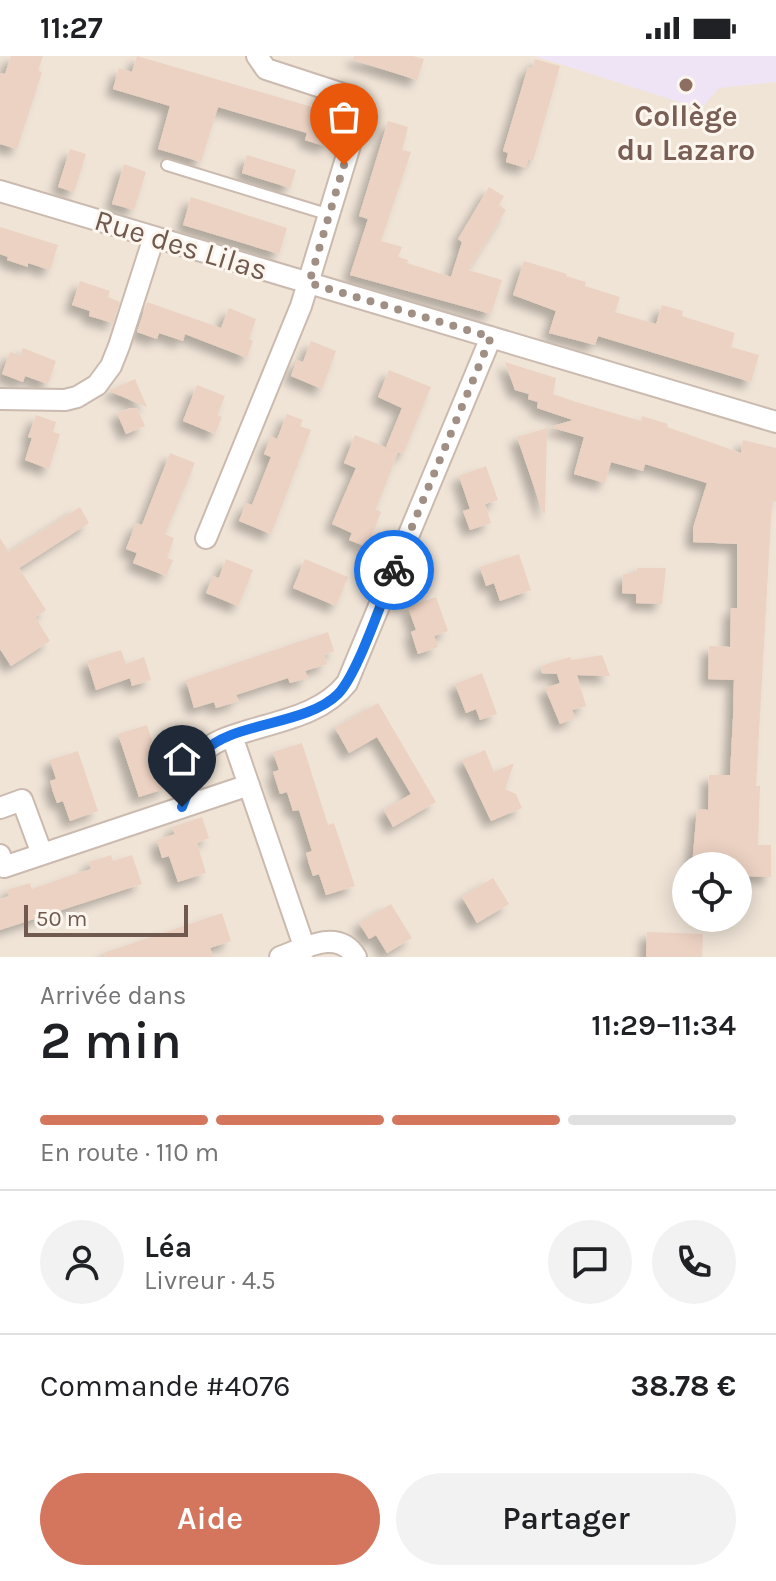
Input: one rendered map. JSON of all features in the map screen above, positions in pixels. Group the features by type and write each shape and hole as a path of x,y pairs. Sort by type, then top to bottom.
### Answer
{"street":[{"path":"206,538 309,283 360,107 349,96 266,69 257,56"},
{"name":"Rue des Lilas","path":"0,191 776,422"},
{"path":"0,399 65,400 89,391 105,377 119,346 154,237"},
{"path":"182,807 203,753 214,743 315,710 329,702 347,683 491,337"},
{"path":"232,736 305,949"},
{"path":"0,855 4,867 249,785"},
{"path":"0,808 22,800 42,854"},
{"path":"280,957 332,940 347,946 356,957"}],"lane":[{"path":"167,165 330,215"}],"shaded area":[{"path":"0,56 776,56 776,957 0,957"},
{"name":"Collège du Lazaro","path":"535,56 776,56 776,82 719,88 701,109"}],"building":[{"path":"11,56 43,56 38,71 42,72 17,149 0,144 0,73 5,74"},
{"path":"137,56 336,114 327,147 305,140 307,133 218,107 201,162 158,149 170,106 113,89 119,68 132,72"},
{"path":"354,56 413,56 424,59 417,80 353,60"},
{"path":"535,59 560,66 533,161 528,159 526,168 506,162 508,153 503,151 528,67 533,68"},
{"path":"388,121 408,127 402,150 411,152 381,241 402,247 398,257 408,260 407,263 451,277 462,242 458,239 489,187 504,196 499,205 506,210 468,270 502,280 491,314 350,275 368,219 359,216"},
{"path":"70,149 86,154 74,192 58,187"},
{"path":"247,155 296,170 290,188 242,173"},
{"path":"124,164 146,172 134,210 112,204"},
{"path":"191,197 287,228 279,254 183,225"},
{"path":"0,227 58,245 50,270 28,263 28,267 7,260 8,257 0,254"},
{"path":"524,261 567,274 586,282 585,286 620,297 615,312 656,324 662,305 683,311 682,316 735,333 731,347 759,355 751,382 598,336 595,345 549,333 556,311 513,295"},
{"path":"80,281 110,291 108,297 120,302 113,323 89,316 90,311 72,305"},
{"path":"147,302 221,328 229,308 256,319 247,358 185,334 183,341 159,333 157,339 137,332"},
{"path":"311,341 336,351 322,389 291,376 297,360 303,362"},
{"path":"23,348 56,361 48,384 25,376 23,382 2,374 10,352 20,356"},
{"path":"505,362 556,378 553,394 576,402 641,421 642,416 668,424 667,427 741,453 743,440 776,448 776,502 772,501 756,786 760,786 758,845 771,845 771,877 752,876 752,852 693,852 697,809 708,810 709,775 730,775 733,718 734,680 708,679 709,646 730,647 731,608 737,608 737,544 693,542 693,528 707,483 645,464 643,471 611,462 605,483 574,474 584,437 550,427 573,420 537,408 538,402 528,399 529,394 515,390"},
{"path":"389,370 431,387 403,454 386,447 402,408 378,397"},
{"path":"135,379 147,407 109,391"},
{"path":"197,385 225,396 217,415 222,417 215,434 183,421"},
{"path":"137,408 145,426 126,434 117,413"},
{"path":"287,414 303,420 300,426 311,430 271,534 239,521 246,503 252,505 271,457 264,454 271,436 277,439"},
{"path":"36,415 56,422 53,432 60,434 49,469 25,460 32,438 28,437"},
{"path":"547,428 545,513 543,513 517,437"},
{"path":"355,435 398,452 376,509 381,512 367,547 349,540 352,533 332,524 356,468 344,463"},
{"path":"170,453 195,463 165,534 174,538 167,558 173,560 166,576 133,563 137,553 126,549 136,523 142,525"},
{"path":"486,466 498,500 485,504 491,523 470,530 463,511 470,509 459,476"},
{"path":"80,507 89,523 19,568 46,610 35,617 50,641 11,666 0,649 0,538 9,552"},
{"path":"519,554 531,590 500,601 494,583 486,586 480,567"},
{"path":"226,559 253,570 238,606 206,593 213,576 219,578"},
{"path":"305,559 348,577 336,606 293,588"},
{"path":"637,568 666,568 662,604 636,603 636,594 622,593 623,574 636,573"},
{"path":"436,597 448,631 434,636 438,647 418,654 411,632 416,630 408,607"},
{"path":"328,632 334,651 324,655 327,664 305,671 308,678 290,683 288,678 236,695 239,701 216,708 214,702 194,708 186,680"},
{"path":"121,650 126,664 144,657 151,680 132,686 130,678 96,690 87,661"},
{"path":"602,655 610,676 577,675 586,706 572,710 575,718 560,724 545,688 560,683 557,674 542,673 541,666 570,657 572,660"},
{"path":"482,673 497,714 480,720 476,709 466,713 455,684"},
{"path":"378,703 436,802 393,827 384,810 411,794 377,737 349,753 335,728"},
{"path":"147,725 154,746 160,744 164,755 167,767 161,769 167,788 139,797 118,734"},
{"path":"302,743 328,825 334,823 355,886 326,895 319,874 313,876 309,864 306,853 312,851 299,810 293,811 287,792 280,794 273,772 279,770 273,752"},
{"path":"485,750 494,772 514,763 505,789 516,794 522,808 491,821 462,760"},
{"path":"78,751 98,811 70,821 63,801 57,803 53,792 50,781 56,779 50,760"},
{"path":"202,817 209,838 197,843 206,873 178,882 169,856 162,858 157,840 175,834 172,827"},
{"path":"111,855 113,861 132,855 142,884 0,930 0,899 9,896 7,890 30,883 32,889 91,869 89,862"},
{"path":"493,878 509,904 477,923 462,897"},
{"path":"391,904 412,938 387,953 376,935 369,939 359,923"},
{"path":"222,913 231,941 210,948 213,957 105,957 104,953"},
{"path":"647,932 703,934 702,957 646,957"}],"way so far":[{"path":"344,165 309,283 491,337 394,570"}],"place":[{"name":"Collège du Lazaro","path":"686,85"}],"route":[{"path":"182,807 208,747 232,736 315,710 339,693 352,673 394,570"}]}
